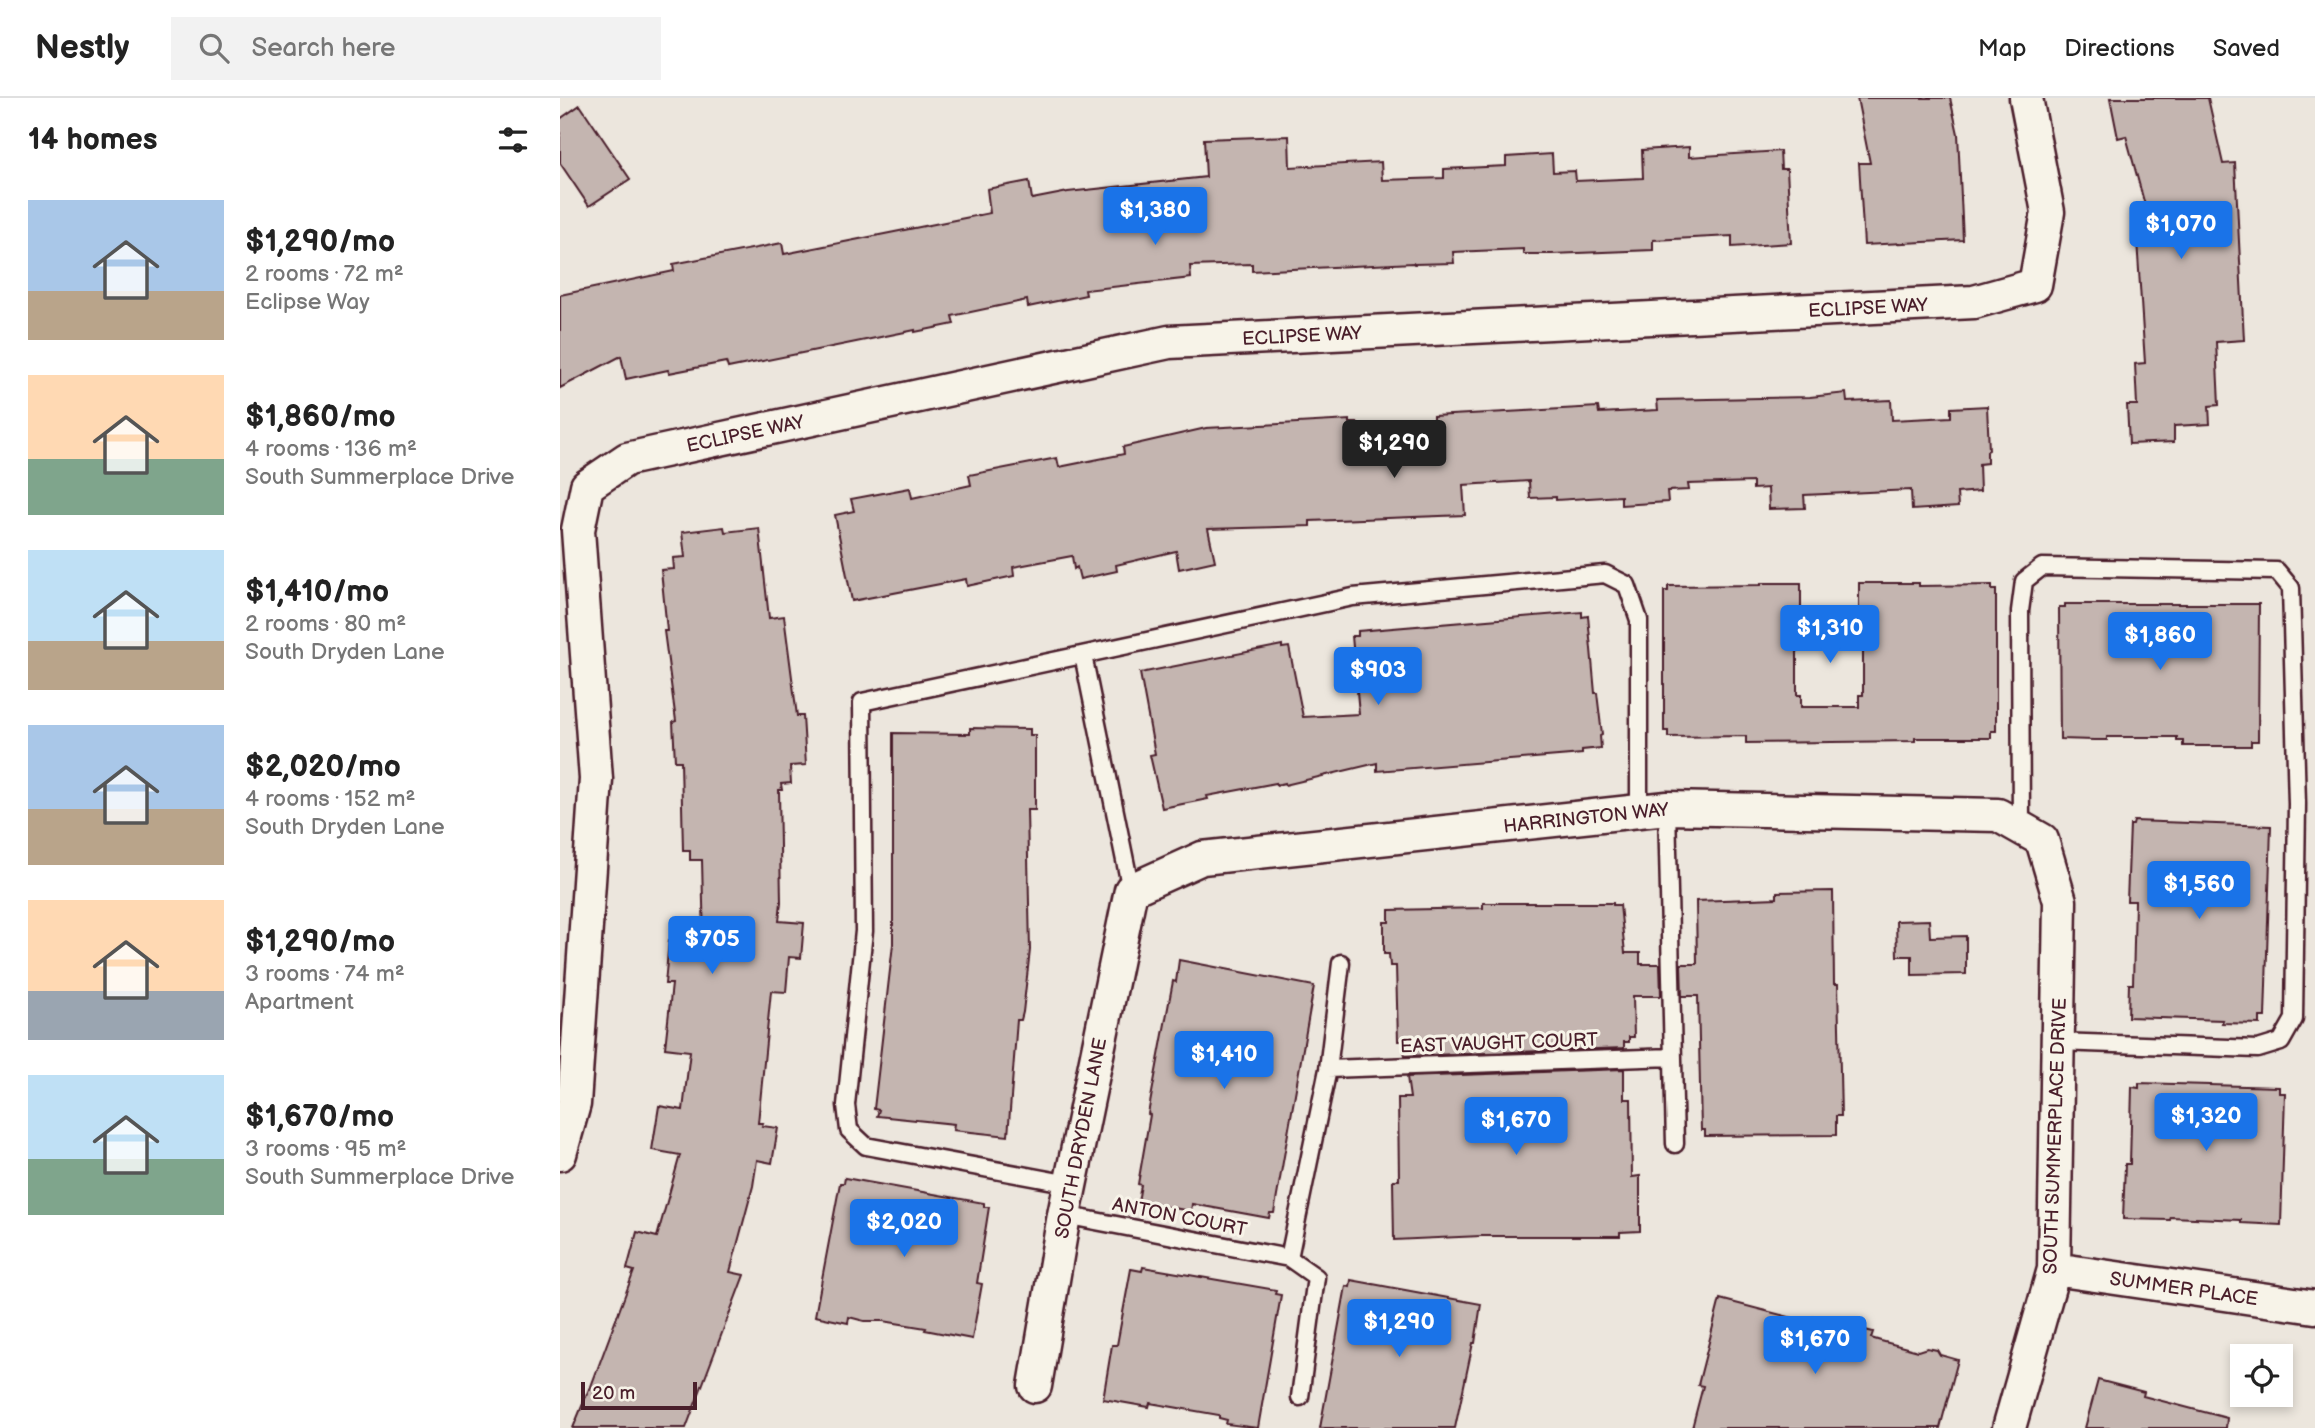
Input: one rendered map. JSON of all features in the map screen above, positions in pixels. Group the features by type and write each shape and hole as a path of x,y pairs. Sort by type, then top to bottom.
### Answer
{"street":[{"name":"ECLIPSE WAY","path":"567,1103 596,779 578,530 587,486 627,459 1169,342 1973,302 2035,285 2048,212 2026,98"},
{"name":"HARRINGTON WAY","path":"1131,890 1202,858 1653,809 1998,815 2032,834"},
{"name":"SOUTH SUMMERPLACE DRIVE","path":"2009,1428 2054,1269 2060,901 2032,834"},
{"name":"SOUTH DRYDEN LANE","path":"1035,1386 1070,1184 1131,890"},
{"path":"560,1154 567,1103"},
{"name":"SUMMER PLACE","path":"2054,1269 2315,1307"}],"lane":[{"path":"2032,834 2020,611 2025,581 2042,567 2277,570 2291,588 2297,804 2294,1019 2281,1042 2258,1049 2057,1042"},
{"path":"1070,1184 866,1146 849,1130 846,1105 864,931 862,702 1353,597 1605,574 1628,585 1639,620 1673,1057 1675,1144"},
{"path":"1083,655 1131,890"},
{"path":"1289,1258 1328,1069 1341,963"},
{"name":"EAST VAUGHT COURT","path":"1328,1069 1673,1057"},
{"name":"ANTON COURT","path":"1064,1215 1289,1258 1316,1277 1300,1397"}],"building":[{"path":"1857,98 1950,98 1958,134 1963,240 1864,245 1859,163 1870,163"},
{"path":"2110,98 2208,98 2223,164 2235,163 2244,340 2216,342 2219,405 2209,406 2210,424 2174,426 2174,442 2129,444 2127,405 2137,405 2135,364 2145,363 2135,209 2146,209 2126,136 2118,138"},
{"path":"580,105 630,179 589,206 560,163 560,119"},
{"path":"1289,136 1290,167 1381,162 1382,180 1444,178 1444,169 1506,166 1506,157 1552,154 1553,172 1575,171 1576,181 1643,178 1642,150 1689,147 1689,157 1780,151 1781,169 1787,169 1791,243 1732,247 1732,236 1653,240 1653,250 1552,254 1523,254 1523,249 1453,252 1454,263 1252,271 1252,264 1190,266 1191,278 1085,290 1086,295 1028,307 1027,300 952,316 954,324 728,368 726,362 626,379 621,356 560,388 560,295 674,271 673,264 782,243 784,254 990,213 987,189 1029,181 1032,199 1068,192 1206,177 1204,139"},
{"path":"1846,393 1847,402 1891,400 1892,420 1951,417 1951,408 1987,406 1989,450 1987,463 1979,464 1980,491 1957,493 1958,507 1912,510 1911,490 1804,495 1805,508 1769,509 1768,488 1753,489 1753,482 1688,484 1689,490 1667,491 1668,502 1621,505 1621,496 1556,500 1556,497 1530,498 1529,481 1463,485 1465,515 1310,521 1310,526 1208,529 1215,561 1179,569 1176,551 1116,565 1117,571 1080,579 1077,567 1074,569 1072,556 1013,567 1014,576 967,586 966,579 852,601 835,515 854,511 851,499 910,488 912,498 971,485 969,475 1057,458 1059,467 1124,454 1123,447 1206,428 1350,420 1350,423 1358,423 1358,427 1433,425 1433,416 1598,407 1599,413 1658,410 1657,400 1810,397"},
{"path":"724,527 725,532 759,528 769,618 784,616 797,716 803,716 806,765 790,766 791,783 781,784 782,790 779,790 779,921 804,923 801,958 789,957 786,992 771,991 758,1123 778,1128 772,1163 757,1160 753,1186 730,1272 744,1275 686,1428 573,1428 634,1271 627,1269 637,1232 657,1237 680,1155 652,1150 659,1106 683,1110 690,1051 665,1048 672,984 665,984 669,940 704,944 702,860 690,860 690,850 683,850 681,761 675,761 673,722 676,721 664,631 667,631 661,570 674,569 673,558 685,557 682,532"},
{"path":"1801,583 1801,616 1800,626 1797,626 1797,695 1801,695 1801,707 1859,707 1859,695 1863,695 1863,625 1859,625 1859,583 1992,585 1992,590 1996,590 1996,731 1991,731 1991,738 1915,738 1915,741 1746,743 1746,736 1668,737 1668,731 1664,731 1664,591 1668,591 1668,586"},
{"path":"2065,604 2259,604 2258,741 2251,741 2251,746 2183,746 2183,741 2177,741 2177,737 2060,739 2059,607 2065,607"},
{"path":"1582,612 1582,617 1588,616 1602,735 1601,748 1582,750 1582,754 1377,771 1377,763 1285,785 1276,783 1162,808 1150,755 1155,754 1140,673 1282,645 1282,648 1289,647 1303,717 1359,714 1352,636 1358,636 1358,631"},
{"path":"970,728 1030,729 1030,735 1035,735 1035,810 1027,810 1030,950 1023,1012 1021,1020 1017,1020 1008,1136 953,1130 954,1124 877,1116 879,1110 874,1109 893,944 893,733 970,734"},
{"path":"2134,821 2271,826 2265,1017 2260,1017 2260,1024 2128,1017 2129,984 2133,984 2135,901 2127,901 2130,825 2133,825"},
{"path":"1833,891 1834,984 1838,984 1841,1116 1836,1116 1836,1135 1705,1136 1705,1130 1701,1130 1698,996 1682,996 1681,964 1697,964 1696,901 1777,898 1777,892"},
{"path":"1483,903 1620,905 1625,953 1640,953 1640,964 1660,964 1661,996 1633,996 1634,1037 1629,1037 1629,1042 1624,1042 1624,1048 1405,1056 1403,1041 1398,1041 1396,966 1390,966 1389,954 1384,954 1384,922 1389,922 1389,910 1483,908"},
{"path":"1929,920 1930,937 1966,936 1966,974 1912,975 1912,956 1897,956 1896,921"},
{"path":"1179,960 1314,986 1274,1213 1270,1213 1269,1218 1192,1204 1191,1211 1138,1202 1141,1185 1138,1184 1150,1115 1148,1114"},
{"path":"1624,1069 1624,1099 1631,1099 1632,1177 1640,1176 1640,1231 1620,1232 1620,1236 1481,1236 1394,1240 1393,1180 1399,1180 1398,1098 1410,1098 1407,1077"},
{"path":"2139,1083 2279,1087 2279,1093 2285,1093 2281,1225 2171,1217 2170,1220 2123,1219 2125,1164 2130,1164 2132,1087 2139,1088"},
{"path":"845,1178 984,1203 984,1207 989,1207 977,1283 982,1284 972,1339 883,1321 864,1321 849,1317 848,1323 815,1316 840,1183 844,1183"},
{"path":"1143,1267 1276,1290 1275,1294 1281,1295 1258,1428 1226,1424 1227,1420 1219,1418 1219,1415 1150,1403 1149,1407 1103,1399 1112,1345 1117,1345 1131,1269 1142,1271"},
{"path":"1351,1280 1481,1304 1475,1343 1455,1428 1320,1428 1346,1286 1350,1287"},
{"path":"1720,1299 1812,1323 1814,1317 1873,1332 1871,1338 1918,1351 1927,1348 1937,1350 1940,1355 1958,1360 1940,1428 1692,1428 1703,1386 1698,1385"},
{"path":"2098,1380 2144,1392 2143,1396 2227,1418 2226,1428 2085,1428"}]}
